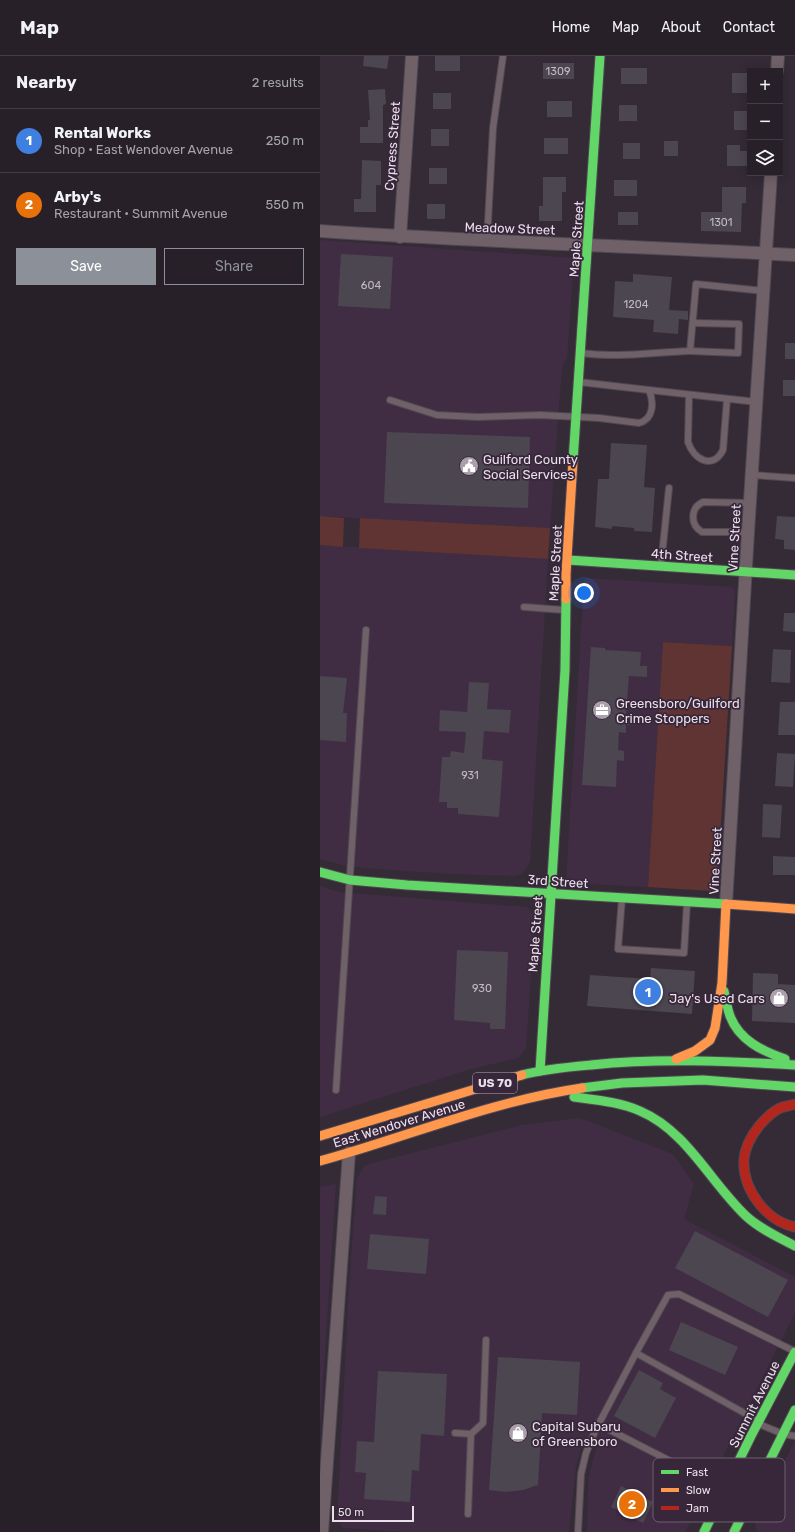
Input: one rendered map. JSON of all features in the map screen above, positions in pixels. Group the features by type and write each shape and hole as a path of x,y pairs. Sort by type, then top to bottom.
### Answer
{"main road":[{"name":"Maple Street","path":"540,1071 565,670 568,560 600,56"},
{"name":"4th Street","path":"568,560 795,575"},
{"name":"3rd Street","path":"320,872 350,880 795,909"},
{"path":"676,1060 695,1051 710,1040 715,1028 722,983 726,904"},
{"path":"722,983 731,1017 744,1038 765,1052 795,1064"},
{"name":"East Wendover Avenue","path":"320,1136 460,1093 540,1071 613,1062 676,1060 795,1064"},
{"path":"503,1105 533,1085 540,1071"},
{"name":"East Wendover Avenue","path":"320,1161 464,1116 549,1093 622,1083 703,1080 795,1087"},
{"path":"549,1093 602,1101 640,1111 664,1125 685,1144 746,1216 769,1233 795,1246"},
{"path":"795,1104 780,1108 762,1122 752,1137 744,1159 748,1182 754,1199 770,1216 791,1227 795,1227"},
{"name":"Summit Avenue","path":"741,1458 795,1352"},
{"path":"771,1458 795,1410"},
{"name":"Summit Avenue","path":"704,1532 709,1522"}],"street":[{"name":"Cypress Street","path":"400,237 412,56"},
{"path":"777,68 778,56"},
{"name":"Vine Street","path":"726,904 771,176"},
{"name":"Meadow Street","path":"320,231 400,237 795,255"},
{"path":"322,1532 349,1153"}],"lane":[{"path":"487,241 493,128 503,56"},
{"path":"690,351 696,284 764,291"},
{"path":"581,353 598,355 633,355 690,351 738,353 739,324 693,323"},
{"path":"579,382 757,402"},
{"path":"390,400 437,415 477,417 540,415 598,418 640,423 648,418 652,410 652,396 649,390"},
{"path":"689,394 688,442 690,450 695,455 706,461 720,455 723,450 727,398"},
{"path":"752,475 795,478"},
{"path":"661,566 669,488"},
{"path":"748,532 702,532 695,524 693,513 697,504 703,502 750,503"},
{"path":"524,607 566,610"},
{"path":"336,1090 366,630"},
{"path":"622,898 618,949 625,950 684,953 687,902"},
{"path":"578,1532 581,1474 586,1453 598,1424 668,1295 679,1294 795,1352"},
{"path":"468,1514 472,1434 483,1423 486,1340"},
{"path":"636,1353 759,1422 782,1434 795,1436"},
{"path":"598,1424 664,1458"},
{"path":"455,1433 472,1434"}],"shaded area":[{"path":"320,240 574,258 567,358 562,367 550,528 320,516"},
{"path":"320,516 344,518 343,547 320,545"},
{"path":"360,518 550,528 548,559 359,548"},
{"path":"320,545 548,559 530,862 522,874 516,876 451,874 363,868 338,864 320,859"},
{"path":"587,578 732,587 735,590 732,646 663,642 648,887 568,883 566,880 584,580"},
{"path":"663,642 732,646 717,887 712,891 648,887"},
{"path":"320,886 339,892 527,907 535,916 526,1048 519,1058 471,1069 320,1117"},
{"path":"580,1118 673,1154 694,1184 684,1219 795,1277 795,1313 722,1458 653,1458 653,1522 690,1522 685,1532 587,1532 588,1482 597,1446 584,1439 576,1466 569,1532 404,1532 343,1528 337,1519 349,1287 357,1178 365,1165 522,1125"},
{"path":"336,1184 320,1427 320,1187"},
{"path":"795,1441 795,1532 757,1532 755,1522 785,1522 785,1460"}],"building":[{"path":"364,56 389,56 387,69 363,66"},
{"path":"435,56 460,56 460,71 435,71"},
{"path":"543,63 574,63 574,79 543,79"},
{"path":"621,68 647,68 647,84 621,84"},
{"path":"732,73 747,73 747,93 732,93"},
{"path":"385,89 386,104 383,105 383,143 360,143 360,127 368,127 368,120 370,120 368,90"},
{"path":"433,93 451,93 451,109 433,109"},
{"path":"547,101 572,101 572,117 547,117"},
{"path":"619,105 637,105 637,121 619,121"},
{"path":"734,111 747,111 747,130 734,130"},
{"path":"431,129 449,129 449,146 431,146"},
{"path":"544,138 568,138 568,154 544,154"},
{"path":"664,141 678,141 678,156 664,156"},
{"path":"623,143 640,143 640,159 623,159"},
{"path":"727,145 740,145 740,151 747,151 747,166 727,166"},
{"path":"362,160 381,161 381,185 376,185 376,212 354,212 354,199 361,199"},
{"path":"429,168 447,168 447,184 429,184"},
{"path":"543,177 566,177 566,192 562,192 562,221 539,221 539,206 543,206"},
{"path":"614,180 637,180 637,196 614,196"},
{"path":"722,187 746,187 746,203 742,203 741,232 701,231 701,212 722,212"},
{"path":"427,204 445,204 445,219 427,219"},
{"path":"618,212 638,212 638,225 618,225"},
{"path":"341,254 393,257 390,309 338,306"},
{"path":"633,274 672,277 669,310 688,311 688,320 679,319 678,334 653,332 654,320 613,317 615,281 633,282"},
{"path":"785,343 795,343 795,359 785,359"},
{"path":"783,380 795,380 795,396 783,396"},
{"path":"387,432 530,437 528,508 384,503"},
{"path":"611,443 647,445 644,487 655,488 652,532 634,531 634,528 612,526 612,529 595,527 598,479 609,479"},
{"path":"777,516 795,517 795,550 784,549 784,540 775,539"},
{"path":"784,613 795,613 795,632 783,631"},
{"path":"591,647 605,648 605,650 641,652 640,666 647,666 647,677 629,676 626,714 636,714 635,725 626,725 626,733 619,732 618,750 624,751 624,761 617,760 616,787 582,785"},
{"path":"773,649 791,650 790,683 771,682"},
{"path":"320,676 347,678 343,713 347,713 346,742 320,740"},
{"path":"469,682 489,683 487,709 511,710 509,733 484,731 482,759 503,761 499,817 458,814 458,808 447,808 447,802 439,802 442,757 450,757 451,751 464,753 466,732 439,731 440,710 467,712"},
{"path":"780,702 795,702 795,735 778,735"},
{"path":"777,753 795,754 793,787 775,786"},
{"path":"763,804 782,805 780,838 762,837"},
{"path":"773,856 795,857 795,875 773,875"},
{"path":"457,950 508,952 505,1029 490,1029 490,1023 454,1020"},
{"path":"651,968 695,971 692,1014 587,1006 590,975 650,979"},
{"path":"753,973 778,974 778,984 795,985 795,1023 752,1021"},
{"path":"375,1196 387,1197 386,1215 373,1214"},
{"path":"695,1231 788,1280 768,1317 675,1268"},
{"path":"370,1234 429,1239 426,1274 367,1269"},
{"path":"681,1322 738,1347 725,1375 669,1350"},
{"path":"498,1357 580,1362 577,1415 542,1413 538,1485 523,1490 506,1492 489,1490"},
{"path":"639,1370 663,1383 660,1389 676,1398 655,1438 614,1416"},
{"path":"378,1371 447,1374 444,1436 421,1434 419,1471 412,1470 410,1502 364,1499 366,1473 355,1472 357,1441 374,1442"},
{"path":"621,1486 653,1502 643,1523 611,1507"}],"traffic: fast":[{"path":"573,461 600,56"},
{"path":"568,560 795,575"},
{"path":"540,1071 565,670 566,599"},
{"path":"320,872 350,880 407,885 726,904"},
{"path":"724,991 730,1016 739,1032 752,1044 785,1059"},
{"path":"522,1075 565,1067 642,1061 718,1061 795,1065"},
{"path":"582,1088 622,1083 703,1080 795,1087"},
{"path":"574,1097 624,1105 657,1120 685,1144 733,1203 751,1221 795,1246"},
{"path":"740,1458 795,1352"},
{"path":"771,1458 795,1410"},
{"path":"704,1532 709,1522"},
{"path":"734,1532 739,1522"}],"traffic: slow":[{"path":"566,599 566,574 573,461"},
{"path":"726,904 795,909"},
{"path":"676,1059 695,1051 710,1040 715,1028 722,983 726,904"},
{"path":"320,1136 522,1075"},
{"path":"320,1161 353,1152 482,1110 548,1094 582,1088"}],"traffic: jam":[{"path":"795,1104 780,1108 764,1121 749,1141 744,1159 744,1170 747,1181 758,1202 775,1218 784,1224 795,1227"}],"place":[{"name":"Guilford County Social Services","path":"469,466"},
{"name":"Greensboro/Guilford Crime Stoppers","path":"602,710"},
{"name":"Rental Works","path":"648,992"},
{"name":"Jay's Used Cars","path":"779,998"},
{"name":"Capital Subaru of Greensboro","path":"518,1433"},
{"name":"Arby's","path":"632,1504"}]}
